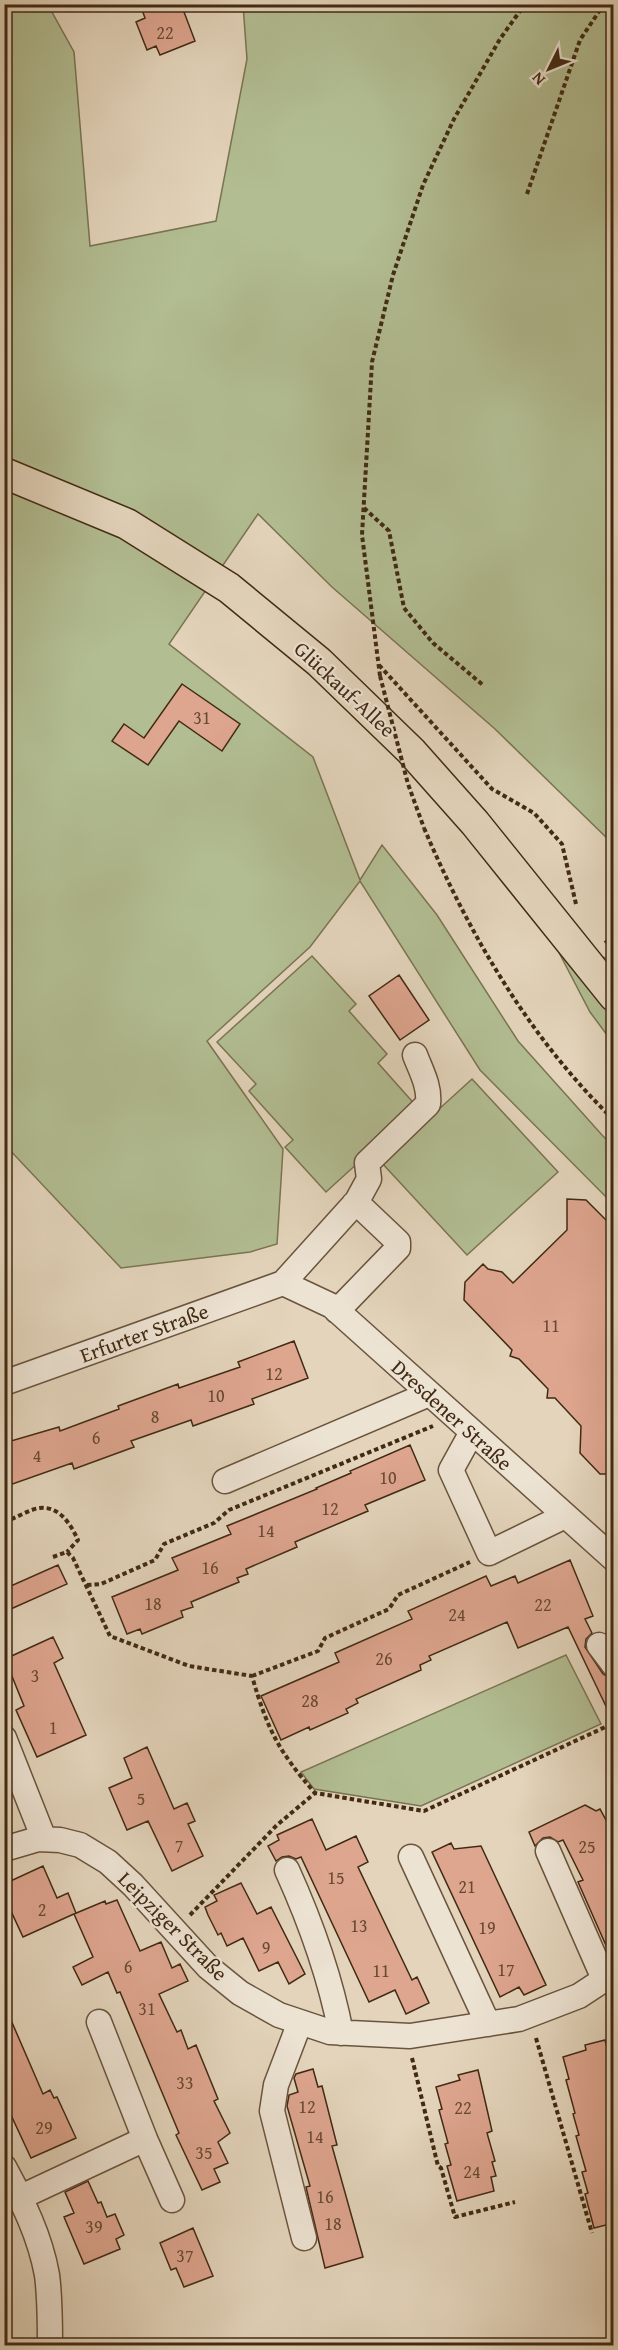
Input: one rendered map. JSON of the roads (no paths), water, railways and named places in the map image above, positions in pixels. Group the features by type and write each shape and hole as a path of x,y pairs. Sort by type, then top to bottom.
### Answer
{"main road":[{"name":"Glückauf-Allee","path":"4,473 127,524 229,588 319,662 411,751 475,823 614,996"}],"street":[{"path":"283,1283 354,1204 369,1179 367,1163 428,1104 427,1085 415,1055"},
{"path":"337,1311 398,1248 398,1242 360,1206 354,1204"},
{"name":"Dresdener Straße","path":"283,1283 332,1306 614,1559"},
{"name":"Erfurter Straße","path":"4,1383 283,1283"},
{"path":"225,1480 429,1394"},
{"path":"464,1424 451,1470 489,1552 565,1516"},
{"path":"599,1645 614,1665"},
{"path":"4,1738 44,1839"},
{"name":"Leipziger Straße","path":"4,1849 38,1839 60,1840 80,1845 108,1862 133,1885 208,1967 240,1993 279,2015 330,2032 406,2036 488,2024 529,2015 579,1996 609,1976"},
{"path":"548,1851 609,1976"},
{"path":"411,1857 488,2024"},
{"path":"287,1870 309,1919 323,1959 341,2032"},
{"path":"99,2022 145,2139 172,2200"},
{"path":"300,2022 276,2085 272,2111 304,2238"},
{"path":"21,2198 145,2139"},
{"path":"4,2167 29,2213 45,2264 50,2346"}]}
